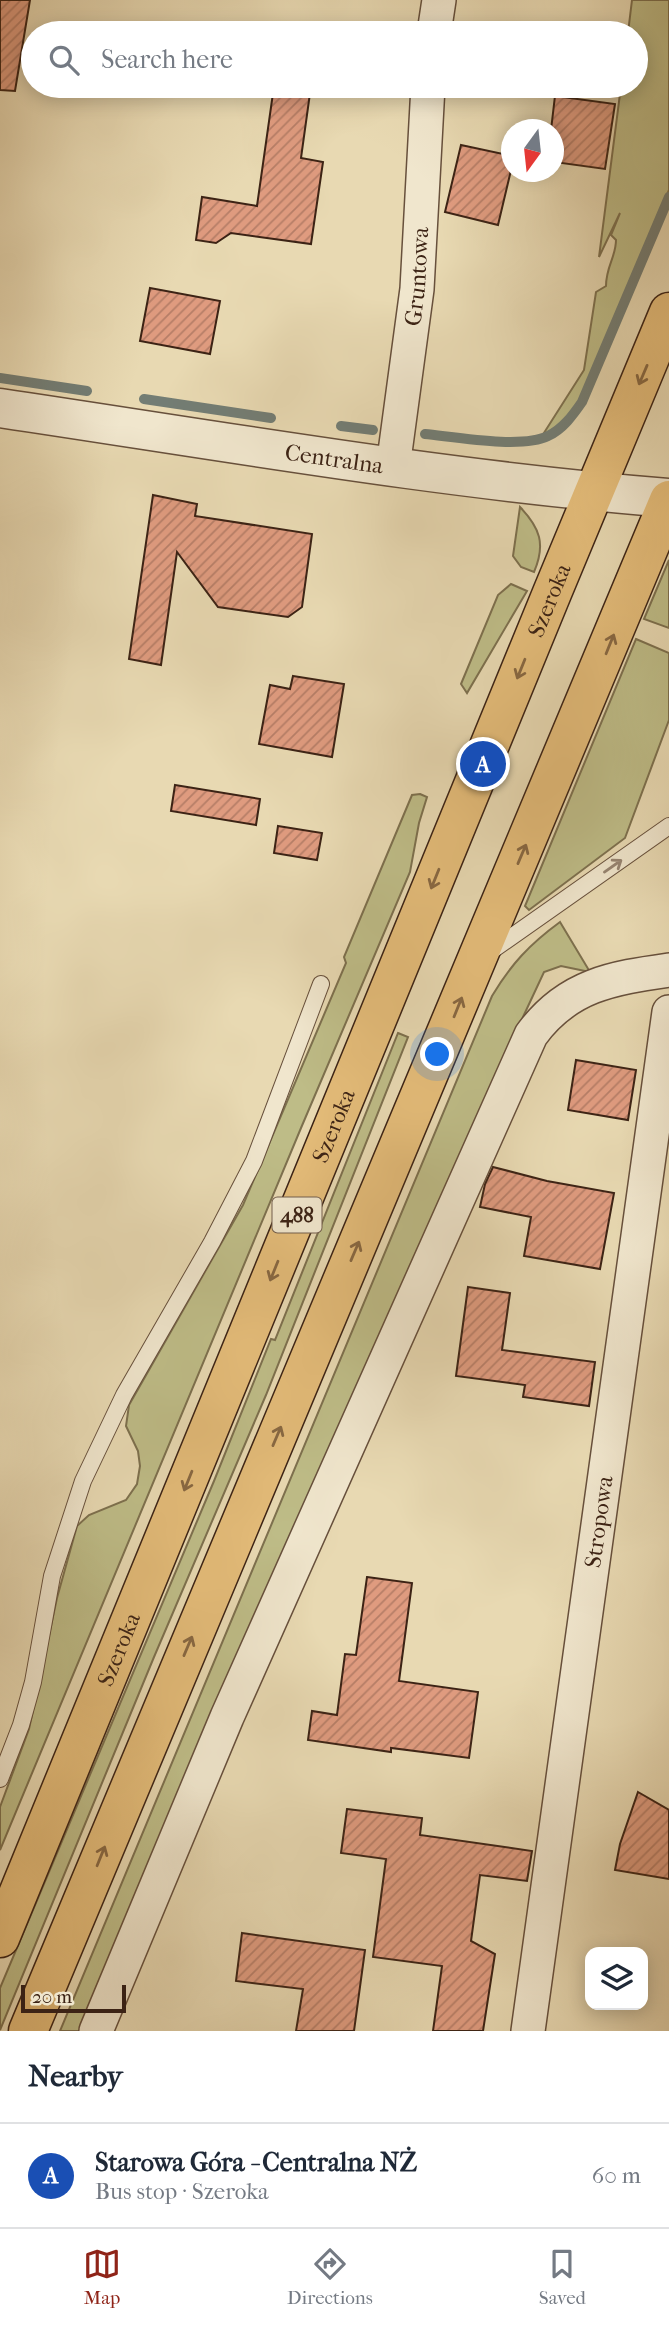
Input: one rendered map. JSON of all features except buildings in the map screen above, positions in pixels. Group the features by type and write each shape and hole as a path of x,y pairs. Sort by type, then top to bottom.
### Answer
{"main road":[{"name":"Szeroka","path":"0,1938 669,312"},
{"path":"28,2031 669,499"}],"street":[{"path":"436,21 439,0"},
{"name":"Gruntowa","path":"393,467 417,289 427,98"},
{"name":"Centralna","path":"0,408 393,467 669,499"},
{"path":"96,2031 227,1717 521,1054 544,1017 570,997 597,984 627,976 669,970"},
{"name":"Stropowa","path":"528,2031 669,1012"}],"lane":[{"path":"477,962 669,827"},
{"path":"0,1779 21,1725 33,1682 52,1576 83,1481 124,1395 212,1242 248,1171 321,984"}],"shaded area":[{"path":"632,0 669,0 669,190 581,401 566,421 542,436 584,370 596,292 606,286 614,252 616,240 611,235 620,213 599,257 619,98 648,98 648,21 629,21"},
{"path":"520,507 532,522 539,537 540,553 534,572 521,567 513,556"},
{"path":"669,560 669,628 644,619"},
{"path":"511,584 527,591 467,693 461,684 498,595"},
{"path":"636,639 669,653 669,720 625,838 529,910 525,906"},
{"path":"412,795 427,797 410,872 0,1850 0,1807 29,1729 57,1598 77,1526 89,1515 126,1500 137,1484 140,1466 138,1451 126,1426 129,1405 243,1205 346,963 344,957"},
{"path":"560,922 590,972 561,966 544,972 86,2031 60,2031 492,996 522,955"},
{"path":"398,1033 408,1037 266,1395 0,2030 0,1988 214,1481 271,1339 275,1340"}],"waterway":[{"path":"425,434 522,442 548,436 563,426 582,402 669,197"},
{"path":"0,378 87,391"},
{"path":"144,399 271,418"},
{"path":"341,426 373,430"}],"place":[{"name":"Starowa Góra - Centralna NŻ","path":"483,764"}]}
